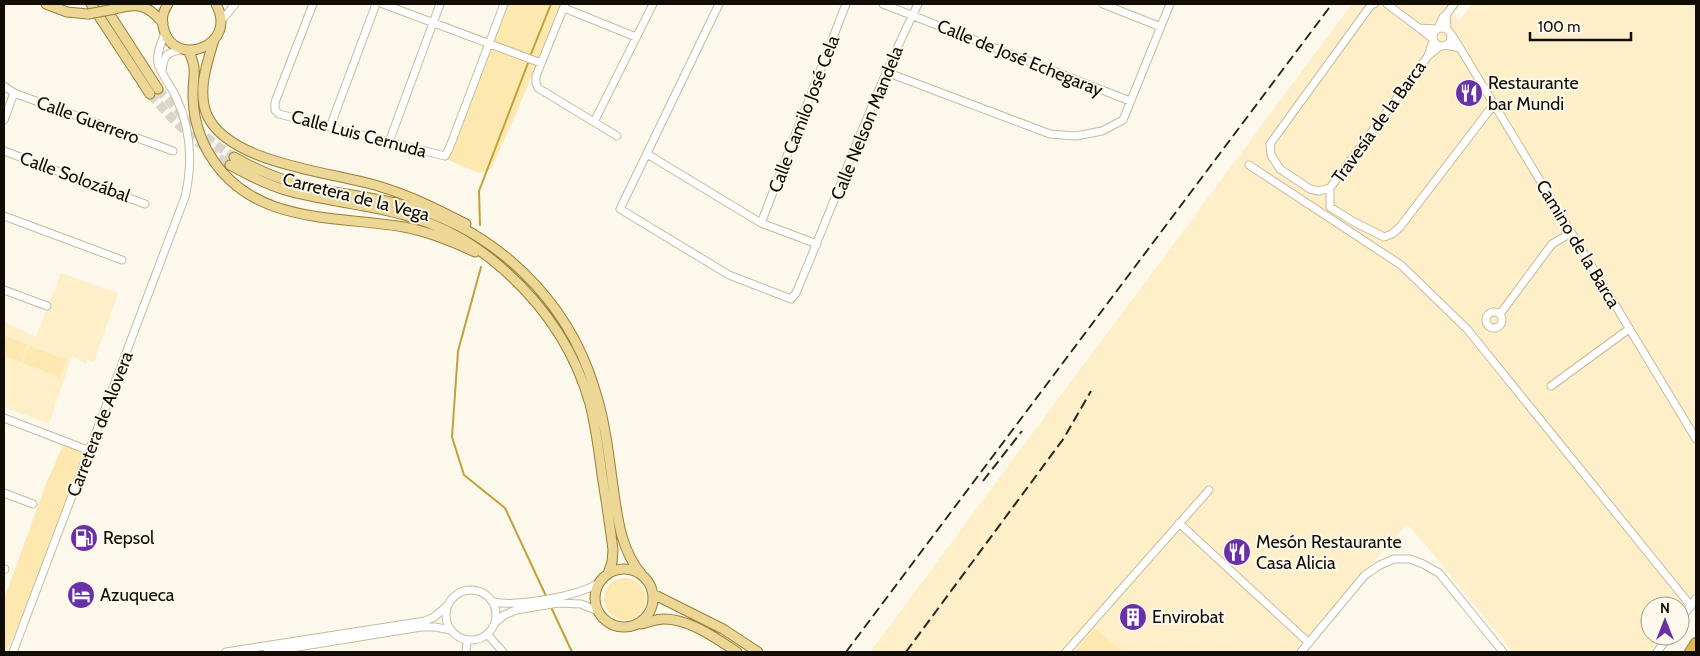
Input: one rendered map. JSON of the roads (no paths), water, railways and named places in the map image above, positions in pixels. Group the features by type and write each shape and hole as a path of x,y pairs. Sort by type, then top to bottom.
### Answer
{"highway":[{"path":"1690,652 1696,643"}],"main road":[{"path":"46,4 67,12 88,14 131,5 144,7 155,14 175,45 185,49 205,47 214,40"},
{"path":"91,4 154,91 103,4"},
{"path":"164,28 164,13 168,4"},
{"path":"216,4 222,20 220,30 214,40 205,74 204,103 206,114 211,123 228,140 286,165 372,184 419,200 475,228 500,246 517,266"},
{"path":"185,49 195,68 194,110 202,140 224,174 246,193 272,207 293,212 427,232 445,238 495,262"},
{"name":"Carretera de la Vega","path":"608,574 612,555 610,530 595,426 582,381 569,352 542,310 523,286 469,242 444,229 423,220 395,212 311,197 284,190 250,176 232,161 302,186 389,202 423,211 470,232 517,266 558,312 576,342 587,367 602,418 624,542 633,564 642,575"},
{"path":"635,625 644,620 650,613 653,604 653,594 649,583 642,575 634,570 616,570 608,574 599,583 595,595 598,611 610,624 618,627 627,627 656,620 674,620 696,628 737,652"},
{"path":"653,594 723,629 758,652"}],"street":[{"path":"222,20 235,4"},
{"name":"Calle Luis Cernuda","path":"313,4 275,102 275,110 279,114 445,156 489,44"},
{"path":"330,127 376,4"},
{"path":"383,4 541,63"},
{"path":"389,142 440,4"},
{"path":"489,44 504,4"},
{"path":"594,122 653,4"},
{"path":"719,4 647,154 761,224 817,244"},
{"name":"Calle Camilo José Cela","path":"761,224 846,4"},
{"name":"Calle de José Echegaray","path":"883,4 1130,102"},
{"name":"Calle Nelson Mandela","path":"647,154 620,209 729,275 791,299 796,293 817,244 886,72 918,4"},
{"path":"1104,4 1161,27"},
{"path":"886,72 1050,134 1076,136 1102,131 1123,120 1170,4"},
{"name":"Travesía de la Barca","path":"1374,4 1370,5 1270,144 1271,155 1280,168 1310,189 1320,192 1330,188 1428,56"},
{"path":"1387,4 1433,40 1443,46 1460,48"},
{"path":"1428,56 1433,34 1443,17 1454,4"},
{"path":"617,136 538,88 536,76 565,6 636,37"},
{"path":"1428,56 1450,40 1446,15"},
{"path":"1419,28 1437,29 1442,27 1449,32"},
{"path":"162,72 158,57 164,28"},
{"name":"Camino de la Barca","path":"1449,32 1696,439"},
{"path":"162,72 163,61 166,55 170,52 185,49"},
{"name":"Carretera de Alovera","path":"14,652 185,197 190,164 188,133 180,109 162,72"},
{"name":"Calle Guerrero","path":"4,86 14,92 173,151"},
{"path":"4,120 14,92"},
{"name":"Travesía de la Barca","path":"1330,188 1330,207 1384,237 1392,234 1400,227 1494,104"},
{"name":"Calle Solozábal","path":"4,151 145,204"},
{"path":"1250,165 1402,265 1467,329 1682,596"},
{"path":"4,216 122,260"},
{"path":"1500,314 1552,244 1571,233"},
{"path":"4,290 47,306"},
{"path":"1550,386 1629,329"},
{"path":"4,418 90,451"},
{"path":"1066,652 1209,490"},
{"path":"4,493 33,504"},
{"path":"1179,523 1309,642"},
{"path":"1301,652 1365,575 1380,565 1394,559 1410,559 1439,573 1503,652"},
{"path":"494,602 503,604 558,597 578,593 599,583"},
{"path":"496,622 497,611 494,602 483,592 466,590 459,592 451,599 448,605 446,615 451,630 459,637 467,640 480,639 488,634 496,622 516,610 558,603 581,604 598,611"},
{"path":"1690,606 1696,598"},
{"path":"226,652 425,620 434,617 448,605"},
{"path":"267,652 421,627 451,630"},
{"path":"488,634 501,652"},
{"path":"466,652 467,640"}],"waterway":[{"path":"531,54 551,4"},
{"path":"480,225 479,191 528,63"},
{"path":"481,267 458,351 452,437 464,475 505,508 546,596"},
{"path":"551,607 572,652"}],"tunnel":[{"path":"158,89 193,126 234,157"},
{"path":"150,94 187,133 207,150 230,165"}],"railway":[{"path":"846,652 1332,4"},
{"path":"906,652 1064,438 1091,391"},
{"path":"983,481 1022,431"}],"place":[{"name":"Restaurante bar Mundi","path":"1469,93"},
{"name":"Repsol","path":"84,538"},
{"name":"Mesón Restaurante Casa Alicia","path":"1237,552"},
{"name":"Azuqueca","path":"81,595"},
{"name":"Envirobat","path":"1133,617"}]}
